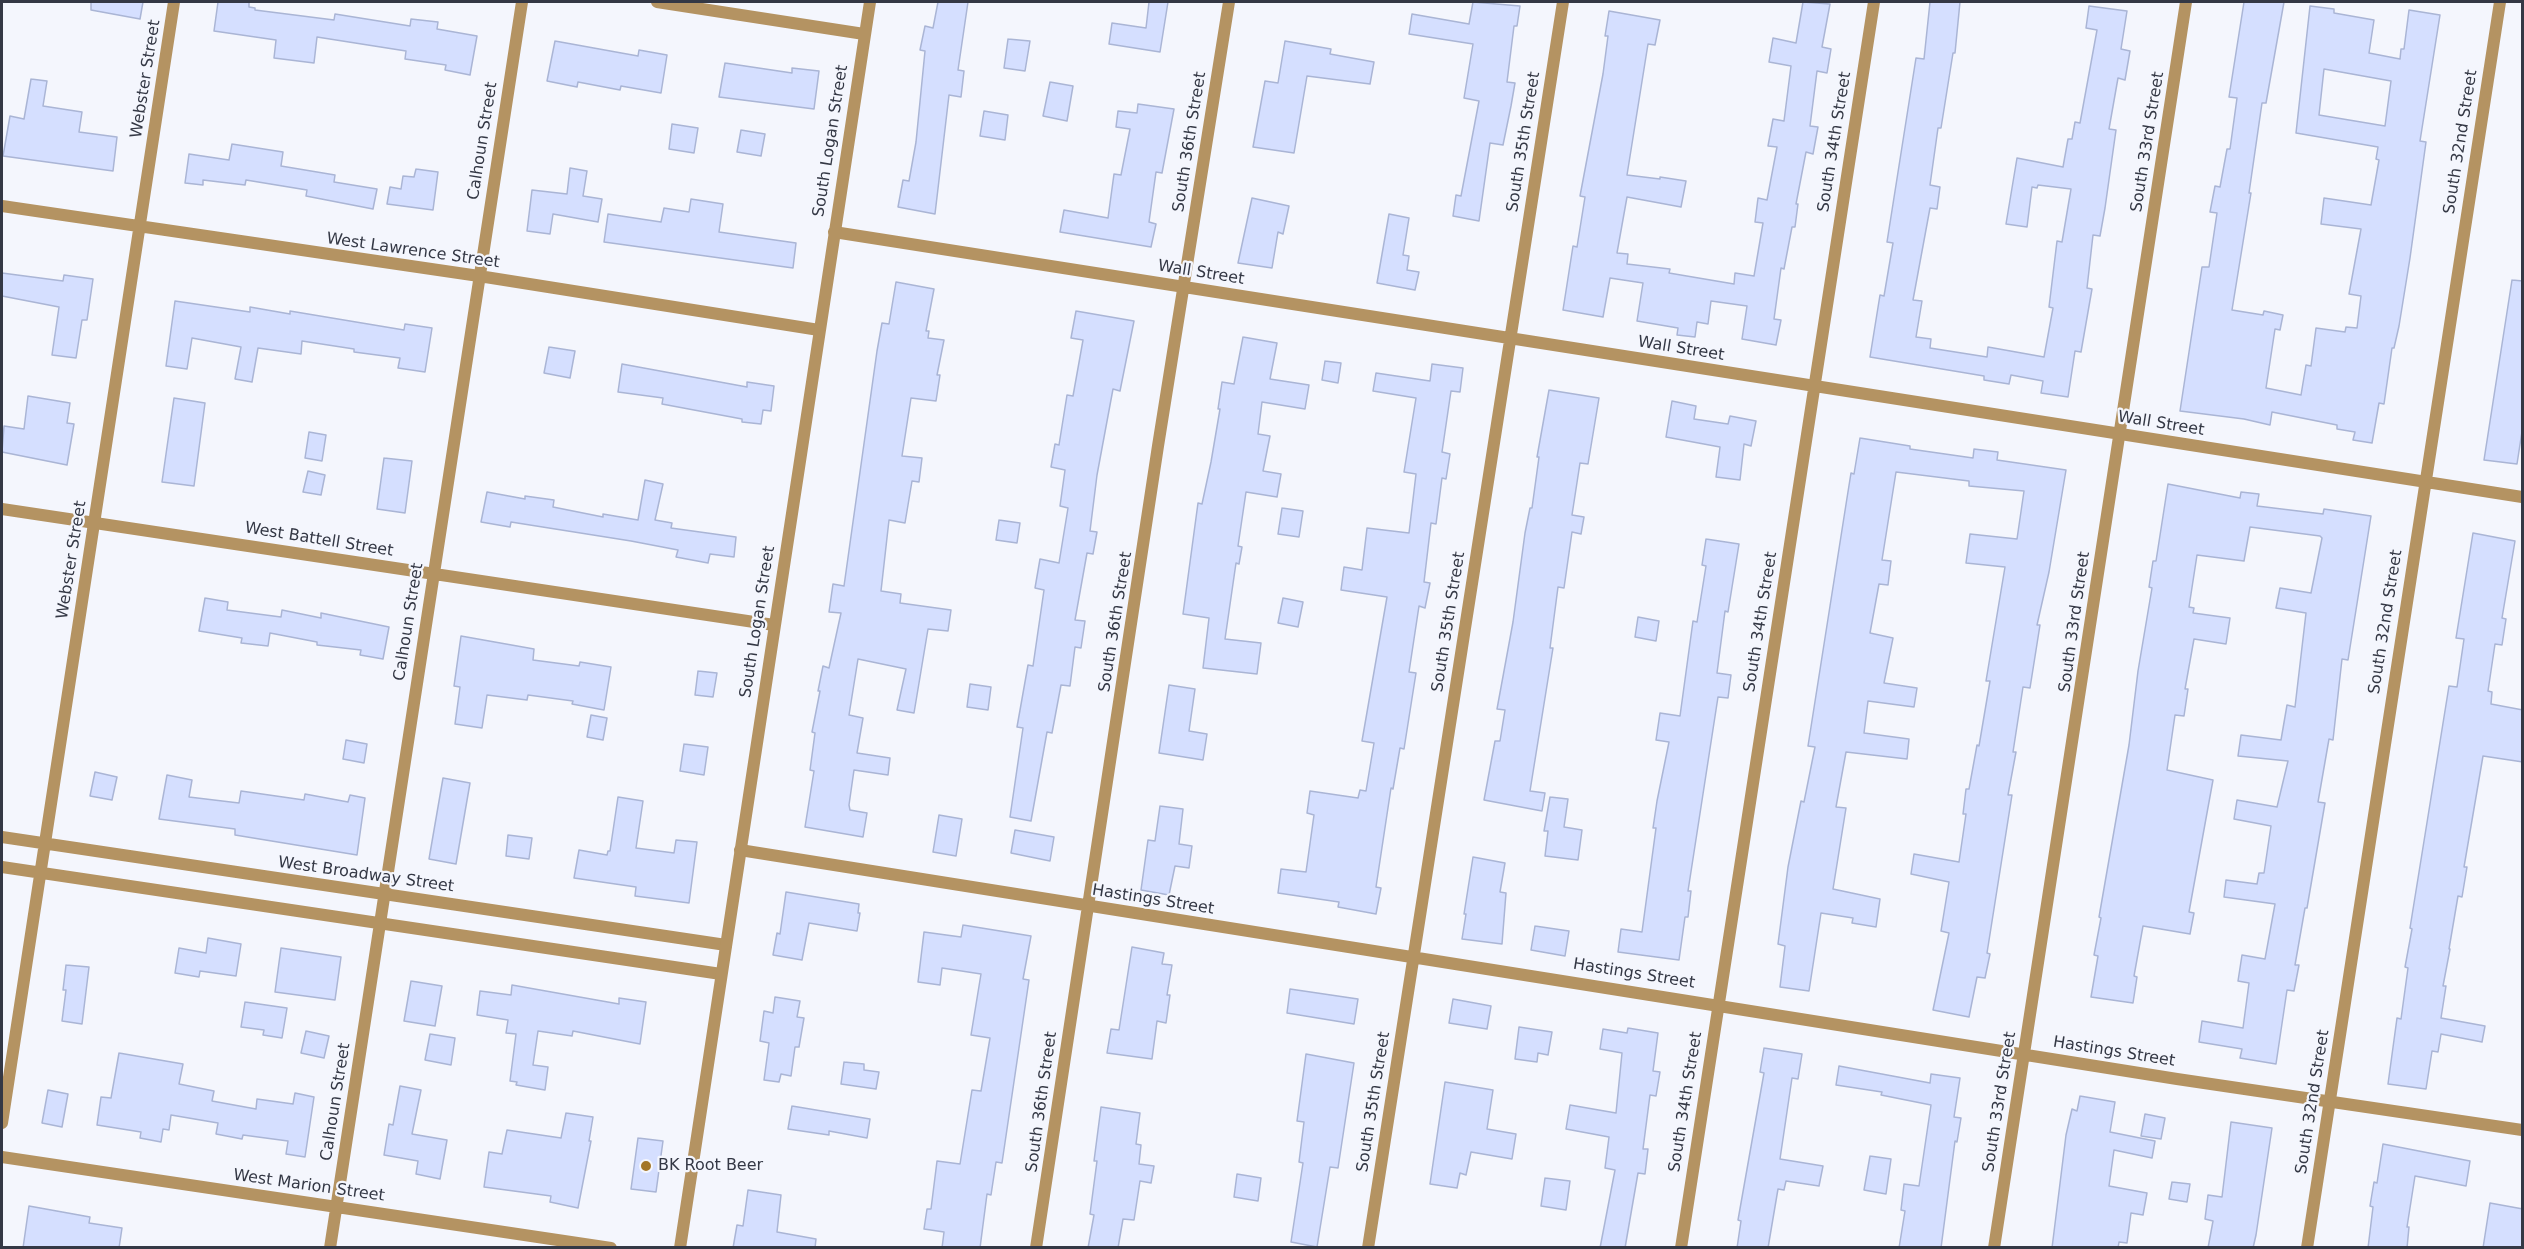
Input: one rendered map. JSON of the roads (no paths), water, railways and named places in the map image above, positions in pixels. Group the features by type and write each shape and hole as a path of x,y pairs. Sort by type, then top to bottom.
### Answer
{"street":[{"name":"Webster Street","path":"2,1123 174,2"},
{"name":"Calhoun Street","path":"330,1248 432,574 522,2"},
{"path":"657,2 864,34"},
{"name":"South Logan Street","path":"680,1248 870,2"},
{"name":"South 36th Street","path":"1036,1248 1087,906 1101,830 1229,2"},
{"name":"South 35th Street","path":"1368,1248 1563,2"},
{"name":"South 34th Street","path":"1681,1248 1874,2"},
{"name":"South 33rd Street","path":"1994,1248 2186,2"},
{"name":"South 32nd Street","path":"2307,1248 2500,2"},
{"name":"West Lawrence Street","path":"2,206 479,276 819,330"},
{"name":"Wall Street","path":"834,232 2523,497"},
{"name":"West Battell Street","path":"2,509 774,626"},
{"name":"West Broadway Street","path":"2,837 726,945"},
{"name":"Hastings Street","path":"740,850 2329,1102 2523,1130"},
{"path":"2,867 721,974"},
{"name":"West Marion Street","path":"2,1157 611,1248"}],"place":[{"name":"BK Root Beer","path":"646,1166"}]}
